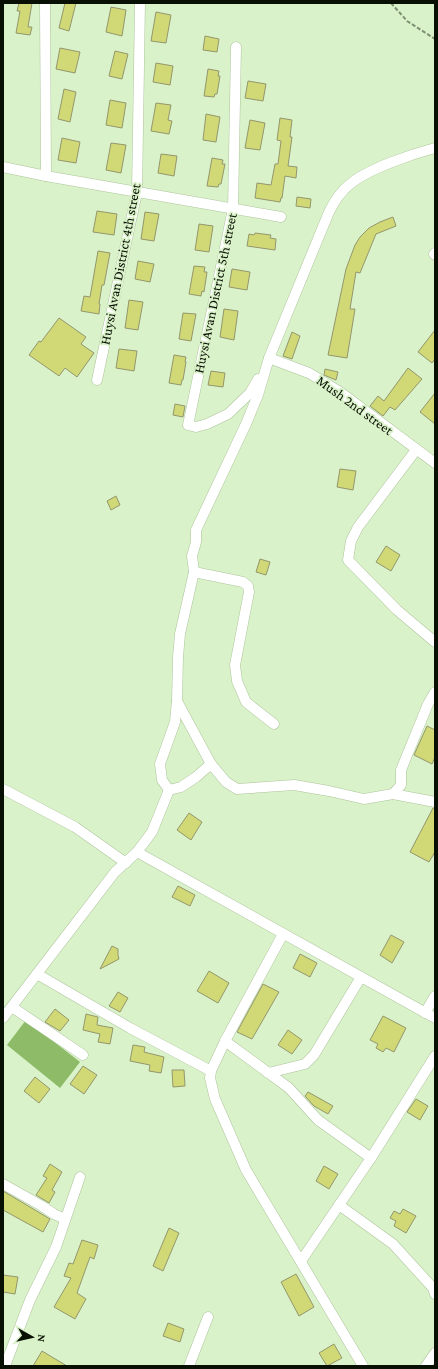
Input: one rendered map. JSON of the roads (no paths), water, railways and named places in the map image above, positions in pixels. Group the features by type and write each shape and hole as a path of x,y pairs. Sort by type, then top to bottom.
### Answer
{"street":[{"path":"45,3 46,176"},
{"name":"Huysi Avan District 4th street","path":"96,380 137,192 140,3"},
{"name":"Huysi Avan District 5th street","path":"236,47 233,209 188,425 196,427 207,424 228,414 236,408 250,393 270,358"},
{"path":"169,790 162,780 160,764 175,722 180,634 194,572 192,556 196,542 196,530 246,424 258,395 270,358 328,212 336,199 349,184 368,173 406,157 435,148"},
{"path":"3,167 46,176 281,217"},
{"name":"Mush 2nd street","path":"270,358 309,373 340,392 435,463"},
{"path":"416,450 358,527 351,541 348,560 397,610 435,642"},
{"path":"194,572 243,582 248,586 249,592 235,665 237,681 246,702 274,724"},
{"path":"393,794 401,785 401,770 428,704 435,692"},
{"path":"177,701 211,764 226,782 237,790 294,785 364,798 393,794 435,802"},
{"path":"169,790 181,787 211,764"},
{"path":"3,789 75,827 126,863"},
{"path":"3,1018 38,974 114,872 137,852 152,832 169,790"},
{"path":"137,852 435,1018"},
{"path":"283,934 225,1041 211,1071 210,1078 215,1099 246,1170 363,1366"},
{"path":"38,974 130,1028 211,1071"},
{"path":"268,1073 306,1064 314,1055 361,977"},
{"path":"425,1013 435,996"},
{"path":"12,1007 83,1055"},
{"path":"225,1041 289,1088 318,1120 371,1158"},
{"path":"300,1261 371,1158 435,1056"},
{"path":"4,1366 30,1300 56,1247 80,1177"},
{"path":"3,1184 65,1219"},
{"path":"339,1205 393,1244 433,1288 435,1294"},
{"path":"189,1366 208,1317"},
{"path":"426,1366 435,1353"}]}
